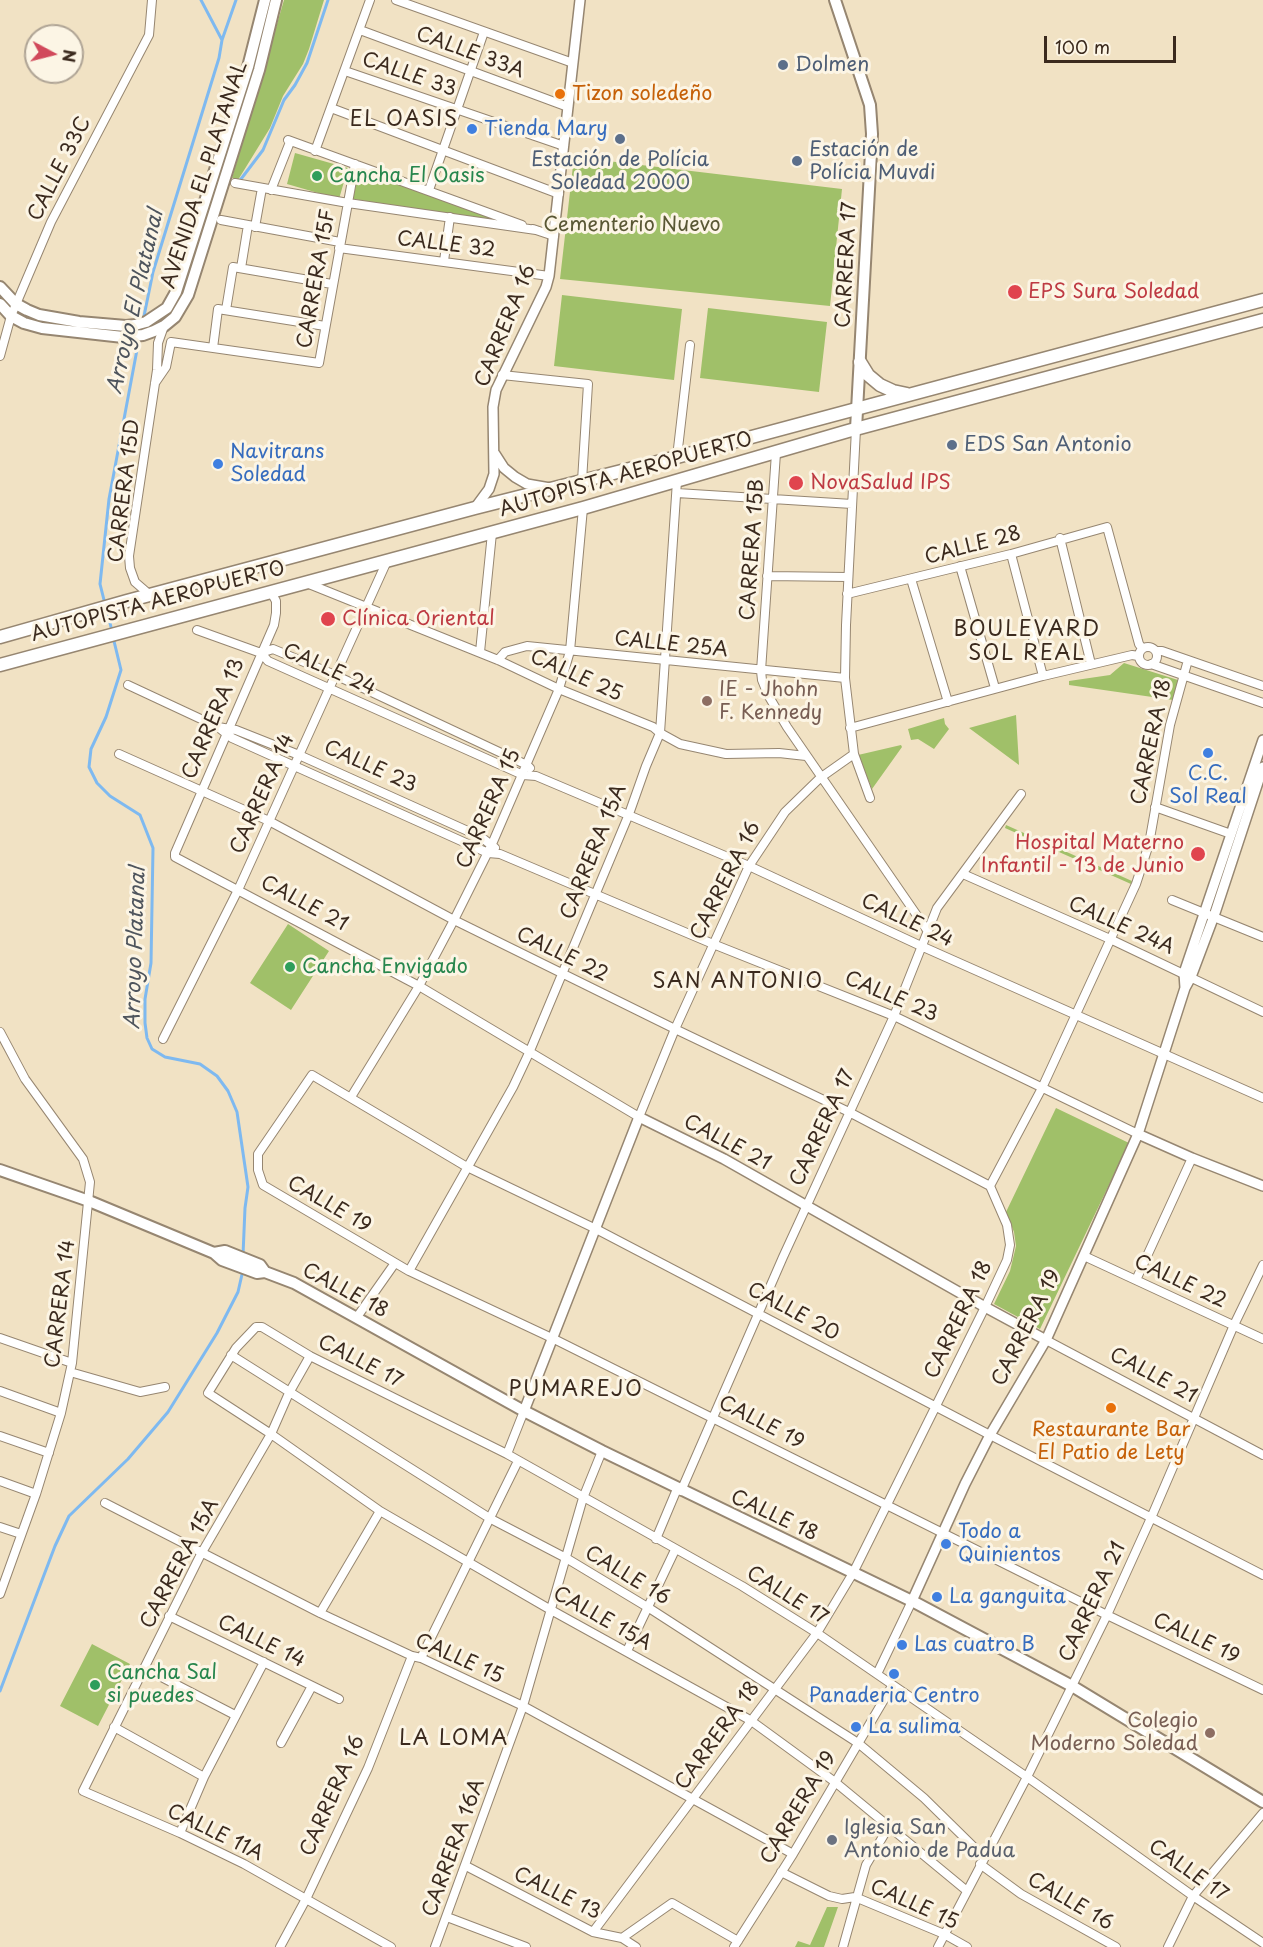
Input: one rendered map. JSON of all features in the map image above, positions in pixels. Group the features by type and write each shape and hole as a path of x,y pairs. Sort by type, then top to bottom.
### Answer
{"highway":[{"name":"AUTOPISTA AEROPUERTO","path":"0,637 475,508 677,457 1263,300"},
{"name":"AUTOPISTA AEROPUERTO","path":"0,665 387,559 583,508 677,487 776,453 856,429 1263,320"},
{"path":"860,362 868,375 880,385 908,394"}],"main road":[{"name":"AVENIDA EL PLATANAL","path":"0,287 16,304 39,315 124,332 162,313 176,292 248,67 265,0"},
{"name":"AVENIDA EL PLATANAL","path":"0,304 11,316 24,323 42,328 143,334 162,327 175,317 188,295 258,70 276,0"},
{"name":"CARRERA 17","path":"835,0 870,105 872,134 856,429"},
{"name":"CALLE 18","path":"0,1170 89,1201 214,1253 222,1260 235,1260 294,1283 602,1452 912,1601 1072,1686 1263,1802"}],"street":[{"name":"CALLE 33C","path":"0,357 11,316 51,222 149,35 152,0"},
{"path":"315,151 370,0"},
{"path":"396,0 573,63"},
{"name":"CARRERA 16","path":"475,508 485,496 492,482 495,466 493,407 496,390 549,276 580,0"},
{"name":"CALLE 33A","path":"360,30 568,107"},
{"path":"429,190 484,32"},
{"name":"CALLE 33","path":"345,71 564,146"},
{"path":"331,108 559,194"},
{"path":"271,190 289,141 554,236"},
{"name":"CARRERA 15F","path":"213,348 319,363 356,164"},
{"path":"235,183 348,204 536,230"},
{"path":"213,348 222,310 252,226 262,188"},
{"path":"444,261 450,217"},
{"name":"CALLE 32","path":"221,220 340,245 549,276"},
{"path":"237,267 332,284"},
{"path":"222,310 325,326"},
{"name":"CARRERA 15D","path":"150,595 135,582 129,568 129,556 162,327"},
{"name":"CARRERA 15D","path":"155,383 166,367 171,342 213,348"},
{"path":"677,457 690,345"},
{"path":"502,375 588,384 582,481"},
{"path":"856,429 845,678 854,754 870,798"},
{"path":"494,450 504,468 515,477 527,484 552,488"},
{"name":"CARRERA 15B","path":"776,453 762,680 768,695 820,778"},
{"path":"677,487 772,499 852,504"},
{"name":"CARRERA 15A","path":"409,1271 513,1086 529,1053 630,814 646,766 660,734 677,487"},
{"name":"CARRERA 15","path":"351,1097 419,986 454,920 488,853 559,689 570,651 583,508"},
{"name":"CALLE 28","path":"848,594 1011,554 1060,538 1107,527 1140,652"},
{"path":"480,652 492,533"},
{"path":"1060,538 1091,663"},
{"path":"1011,554 1043,676"},
{"name":"CARRERA 14","path":"163,1039 238,890 387,559"},
{"path":"960,566 996,688"},
{"path":"338,574 335,584 338,594"},
{"path":"767,576 848,577"},
{"path":"911,579 948,702"},
{"name":"CALLE 25","path":"304,582 480,652 559,689 653,727 660,734 680,744 726,753 785,753 806,756"},
{"name":"CARRERA 13","path":"177,858 175,853 274,624 276,602 272,592"},
{"path":"197,630 261,653"},
{"name":"CALLE 25A","path":"498,660 505,652 526,646 845,678"},
{"path":"850,728 1091,663 1132,655 1151,647 1156,651 1162,651 1263,686"},
{"name":"CALLE 24","path":"536,776 527,765 335,675 273,649 261,653 268,661 523,775 536,776 630,814 1263,1098"},
{"path":"1151,664 1156,657 1156,651"},
{"path":"1140,652 1143,663 1263,703"},
{"name":"CARRERA 18","path":"593,1932 817,1633 853,1573 1007,1260 1010,1245 1007,1225 990,1186 1042,1088 1136,884 1149,844 1170,725 1188,660"},
{"name":"CALLE 23","path":"128,686 218,726 294,765 488,853 500,854 712,944 894,1016 1138,1134 1263,1186"},
{"name":"CALLE 23","path":"227,731 299,755 481,837 492,844 500,854"},
{"name":"CARRERA 19","path":"1210,915 1231,834 1263,740"},
{"name":"CALLE 22","path":"118,754 269,821 454,920 849,1112 990,1186"},
{"name":"CARRERA 16","path":"507,1454 675,1029 749,866 784,812 820,778 854,754"},
{"name":"CARRERA 19","path":"877,1674 941,1533 990,1435 1046,1340 1138,1134 1188,975 1263,767"},
{"path":"820,778 927,930"},
{"name":"CARRERA 17","path":"656,1539 714,1418 849,1112 894,1016 927,930 942,900 1021,794"},
{"path":"1155,807 1231,834"},
{"name":"CALLE 21","path":"177,858 419,986 639,1118 724,1159 985,1307 1263,1455"},
{"name":"CALLE 24A","path":"963,874 1110,939 1263,1012"},
{"path":"1172,900 1263,937"},
{"name":"CARRERA 14","path":"0,1032 25,1079 87,1167 90,1182 71,1368 62,1413 36,1494 3,1576 0,1594"},
{"name":"CALLE 20","path":"258,1170 258,1154 310,1076 351,1097 467,1167 596,1229 1263,1575"},
{"path":"1136,1280 1192,1158"},
{"name":"CALLE 19","path":"258,1170 263,1185 409,1271 554,1339 941,1533 1263,1690"},
{"name":"CALLE 22","path":"1084,1256 1263,1339"},
{"path":"357,1317 395,1263"},
{"name":"CARRERA 21","path":"938,1947 1027,1777 1107,1615 1263,1264"},
{"name":"CALLE 17","path":"231,1355 255,1327 262,1327 310,1356 507,1454 742,1586 817,1633 1027,1777 1193,1896 1263,1942"},
{"path":"0,1338 71,1368 140,1392 165,1387"},
{"name":"CALLE 15A","path":"231,1355 208,1393 271,1434 380,1511 551,1610 750,1720 835,1782 967,1891"},
{"name":"CALLE 16","path":"231,1355 491,1519 566,1558 649,1608 858,1743 924,1798 982,1861 1021,1894 1116,1947"},
{"name":"CARRERA 15A","path":"83,1791 201,1554 271,1434 289,1393 310,1356"},
{"path":"0,1390 62,1413"},
{"path":"0,1436 49,1453"},
{"name":"CARRERA 16A","path":"435,1947 523,1706 584,1498 602,1452"},
{"path":"421,1658 470,1563 518,1461"},
{"path":"0,1481 36,1494"},
{"name":"CALLE 15","path":"105,1503 320,1613 523,1706 793,1854"},
{"path":"320,1613 380,1511"},
{"path":"0,1527 21,1534"},
{"path":"627,1651 675,1550"},
{"name":"CALLE 14","path":"169,1616 339,1699"},
{"name":"CARRERA 16","path":"280,1947 306,1899 368,1768 411,1656"},
{"path":"180,1833 204,1778 264,1662"},
{"path":"144,1668 235,1715"},
{"path":"281,1743 312,1686"},
{"name":"CARRERA 19","path":"736,1944 793,1854 892,1686"},
{"path":"114,1727 204,1778"},
{"name":"CALLE 11A","path":"83,1791 180,1833 244,1864 390,1947"},
{"path":"1168,1947 1193,1896 1263,1813"},
{"path":"843,1947 855,1897 866,1865 888,1828"},
{"name":"CALLE 13","path":"466,1866 593,1932 621,1938 636,1947"},
{"name":"CALLE 15","path":"781,1872 829,1896 842,1899 855,1897 944,1934 967,1947"},
{"path":"621,1938 672,1904 736,1944"},
{"path":"447,1917 526,1947"}],"green space":[{"path":"284,0 324,0 303,64 283,96 270,128 238,180 232,178"},
{"name":"Cancha El Oasis","path":"295,153 348,168 339,199 287,184"},
{"name":"Cementerio Nuevo","path":"574,157 842,189 830,306 560,279"},
{"path":"359,169 524,226 353,199"},
{"path":"562,295 682,309 674,380 554,366"},
{"path":"708,308 827,322 819,392 700,378"},
{"path":"1124,663 1178,680 1173,700 1069,685 1069,681 1110,675"},
{"path":"1016,715 1019,765 969,728"},
{"path":"944,718 949,729 934,749 918,739 911,740 908,729"},
{"path":"901,745 902,747 872,789 858,755"},
{"path":"1006,825 1132,881 1131,884 1005,828"},
{"name":"Cancha Envigado","path":"288,924 329,951 291,1010 250,983"},
{"path":"1056,1108 1129,1143 1040,1329 994,1304 1010,1271 1016,1246 1014,1232 1006,1212"},
{"name":"Cancha Sal si puedes","path":"92,1644 130,1664 98,1726 60,1706"},
{"path":"827,1907 838,1907 824,1947 795,1947 798,1941 810,1945"}],"waterway":[{"name":"Arroyo El Platanal","path":"201,0 222,40"},
{"name":"Arroyo El Platanal","path":"143,321 153,272 236,0"},
{"path":"238,183 263,150 284,100 307,63 328,0"},
{"name":"Arroyo El Platanal","path":"105,604 100,584 109,499 139,339"},
{"name":"Arroyo Platanal","path":"107,611 112,631"},
{"name":"Arroyo Platanal","path":"113,637 121,670 106,717 91,749 89,767 97,783 110,796 140,815 153,848 151,963 145,999 147,1038 152,1049 165,1057 200,1064 217,1076 228,1091 237,1112 248,1187 243,1255"},
{"name":"Arroyo Platanal","path":"0,1691 55,1546 69,1516 128,1459 168,1412 217,1333 238,1292 243,1270"}],"place":[{"name":"Dolmen","path":"783,65"},
{"name":"Tizon soledeño","path":"560,94"},
{"name":"Tienda Mary","path":"472,129"},
{"name":"Estación de Polícia Soledad 2000","path":"620,139"},
{"name":"Estación de Polícia Muvdi","path":"797,161"},
{"name":"Cancha El Oasis","path":"317,176"},
{"name":"EPS Sura Soledad","path":"1015,292"},
{"name":"EDS San Antonio","path":"952,445"},
{"name":"Navitrans Soledad","path":"218,464"},
{"name":"NovaSalud IPS","path":"796,483"},
{"name":"Clínica Oriental","path":"328,619"},
{"name":"IE - Jhohn F. Kennedy","path":"707,701"},
{"name":"C.C. Sol Real","path":"1208,753"},
{"name":"Hospital Materno Infantil - 13 de Junio","path":"1198,854"},
{"name":"Cancha Envigado","path":"290,967"},
{"name":"Restaurante Bar El Patio de Lety","path":"1111,1408"},
{"name":"Todo a Quinientos","path":"946,1544"},
{"name":"La ganguita","path":"937,1597"},
{"name":"Las cuatro B","path":"902,1645"},
{"name":"Panaderia Centro","path":"894,1674"},
{"name":"Cancha Sal si puedes","path":"95,1685"},
{"name":"La sulima","path":"856,1727"},
{"name":"Colegio Moderno Soledad","path":"1210,1733"},
{"name":"Iglesia San Antonio de Padua","path":"832,1840"}],"district":[{"name":"EL OASIS","path":"404,120"},
{"name":"BOULEVARD SOL REAL","path":"1027,642"},
{"name":"SAN ANTONIO","path":"738,982"},
{"name":"PUMAREJO","path":"576,1390"},
{"name":"LA LOMA","path":"454,1739"}]}
